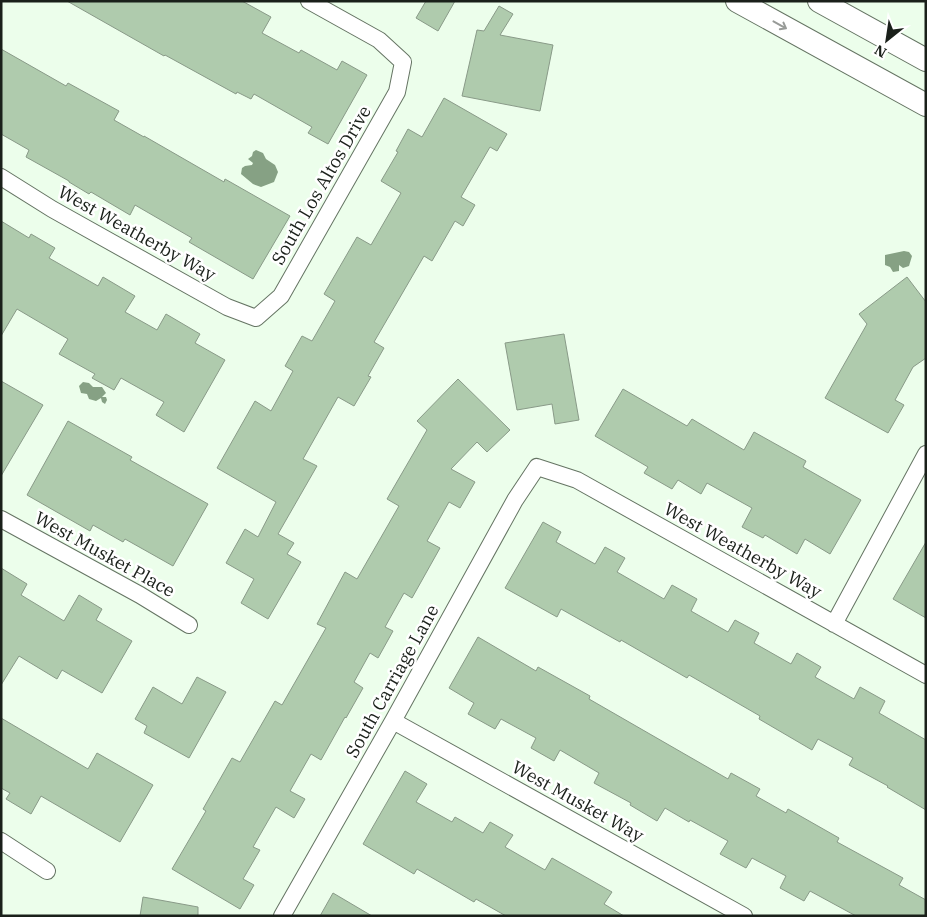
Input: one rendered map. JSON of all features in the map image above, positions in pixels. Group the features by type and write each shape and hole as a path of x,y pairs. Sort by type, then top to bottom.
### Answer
{"main road":[{"path":"737,1 926,105"},
{"path":"819,1 926,60"}],"street":[{"name":"South Los Altos Drive","path":"256,318 281,296 397,92 403,62 379,40 309,1"},
{"name":"West Weatherby Way","path":"1,177 52,209 226,307 256,318"},
{"path":"834,624 926,454"},
{"name":"West Weatherby Way","path":"537,467 577,480 926,675"},
{"name":"South Carriage Lane","path":"282,916 393,721 515,500 537,467"},
{"name":"West Musket Place","path":"1,519 189,624"},
{"name":"West Musket Way","path":"393,721 744,916"},
{"path":"1,841 46,871"}],"shaded area":[{"path":"256,150 263,153 266,159 275,165 278,172 274,182 261,187 253,184 241,174 242,168 252,165 253,163 248,159"},
{"path":"904,251 909,252 912,256 909,266 903,268 899,265 899,271 893,272 890,267 885,265 885,255"},
{"path":"83,382 89,383 93,387 102,387 106,393 102,397 106,397 105,404 101,398 96,401 89,399 87,394 81,393 79,386"}],"building":[{"path":"67,1 242,1 271,17 262,33 299,53 301,50 337,70 342,61 367,75 328,144 308,133 312,127 254,94 251,99 237,92 236,94"},
{"path":"426,1 455,1 438,31 416,18"},
{"path":"499,6 513,14 500,35 553,45 540,111 462,96 477,30 484,31"},
{"path":"1,49 66,86 68,83 119,111 114,120 224,182 225,179 290,216 253,279 189,242 192,238 135,205 130,215 91,192 89,194 26,157 29,150 1,134"},
{"path":"444,98 507,134 497,151 490,147 461,197 475,205 463,226 455,221 432,261 424,256 374,342 384,348 368,376 371,377 354,406 338,397 303,459 317,466 278,534 294,543 287,554 301,562 268,619 241,603 254,579 226,563 245,529 258,537 276,502 217,468 255,401 271,411 293,371 285,366 302,336 312,341 335,301 324,294 357,237 371,245 401,193 381,181 398,152 396,151 408,129 422,137"},
{"path":"1,221 29,238 31,234 55,248 49,258 98,286 103,277 135,296 125,312 157,330 166,314 200,334 195,343 225,360 184,432 156,415 164,402 121,378 114,390 92,378 95,374 59,354 68,339 17,309 1,336"},
{"path":"907,277 926,302 926,358 913,367 895,400 904,405 888,433 825,398 867,324 859,314"},
{"path":"564,334 579,420 555,424 552,404 517,410 505,343"},
{"path":"458,379 510,430 487,452 477,442 451,469 475,482 460,508 449,502 427,541 440,548 412,598 404,593 385,627 393,631 378,658 370,653 354,682 363,688 321,760 311,754 290,791 305,799 294,818 276,807 253,847 260,850 243,879 254,885 240,909 172,869 206,811 203,809 232,758 240,762 275,701 282,705 326,628 317,624 345,572 357,579 399,506 387,499 427,430 417,421"},
{"path":"1,381 43,405 1,476"},
{"path":"623,389 687,426 692,419 744,450 754,432 806,461 803,467 861,500 830,554 805,539 797,554 765,535 763,538 742,527 752,508 707,483 701,494 678,480 672,489 644,473 648,467 595,436"},
{"path":"68,421 132,457 130,460 208,504 173,566 125,539 123,542 93,525 90,531 27,495"},
{"path":"543,522 561,532 556,542 595,564 605,547 625,558 617,572 664,599 672,585 697,599 691,611 728,632 735,620 759,633 754,643 791,664 797,653 821,667 815,677 854,699 860,687 885,701 879,713 926,740 926,810 888,786 849,765 853,758 818,739 812,750 759,719 760,716 689,675 687,678 621,640 620,642 561,609 557,617 505,588"},
{"path":"926,542 926,618 893,599"},
{"path":"1,568 27,584 21,595 64,621 79,595 102,609 96,620 132,641 102,693 62,670 57,679 19,656 1,685"},
{"path":"478,637 536,671 538,667 590,696 589,699 728,779 731,773 760,789 756,796 786,813 788,809 839,838 837,842 903,878 899,885 926,900 926,916 856,916 810,891 804,901 780,888 786,876 752,858 746,868 720,854 728,841 665,808 657,821 630,805 631,803 594,783 599,773 560,750 554,761 531,748 536,738 501,719 495,729 468,714 474,703 449,688"},
{"path":"197,677 226,692 189,758 144,733 147,726 135,719 153,687 182,704"},
{"path":"1,718 88,769 97,753 153,785 120,842 41,796 31,814 6,799 10,793 1,788"},
{"path":"405,771 427,784 416,802 452,822 455,817 483,833 490,822 513,835 505,847 545,870 552,858 612,892 604,904 624,916 506,916 476,899 474,902 417,869 414,874 363,844"},
{"path":"333,893 372,916 320,916"},
{"path":"143,897 198,907 198,916 140,916"}]}
